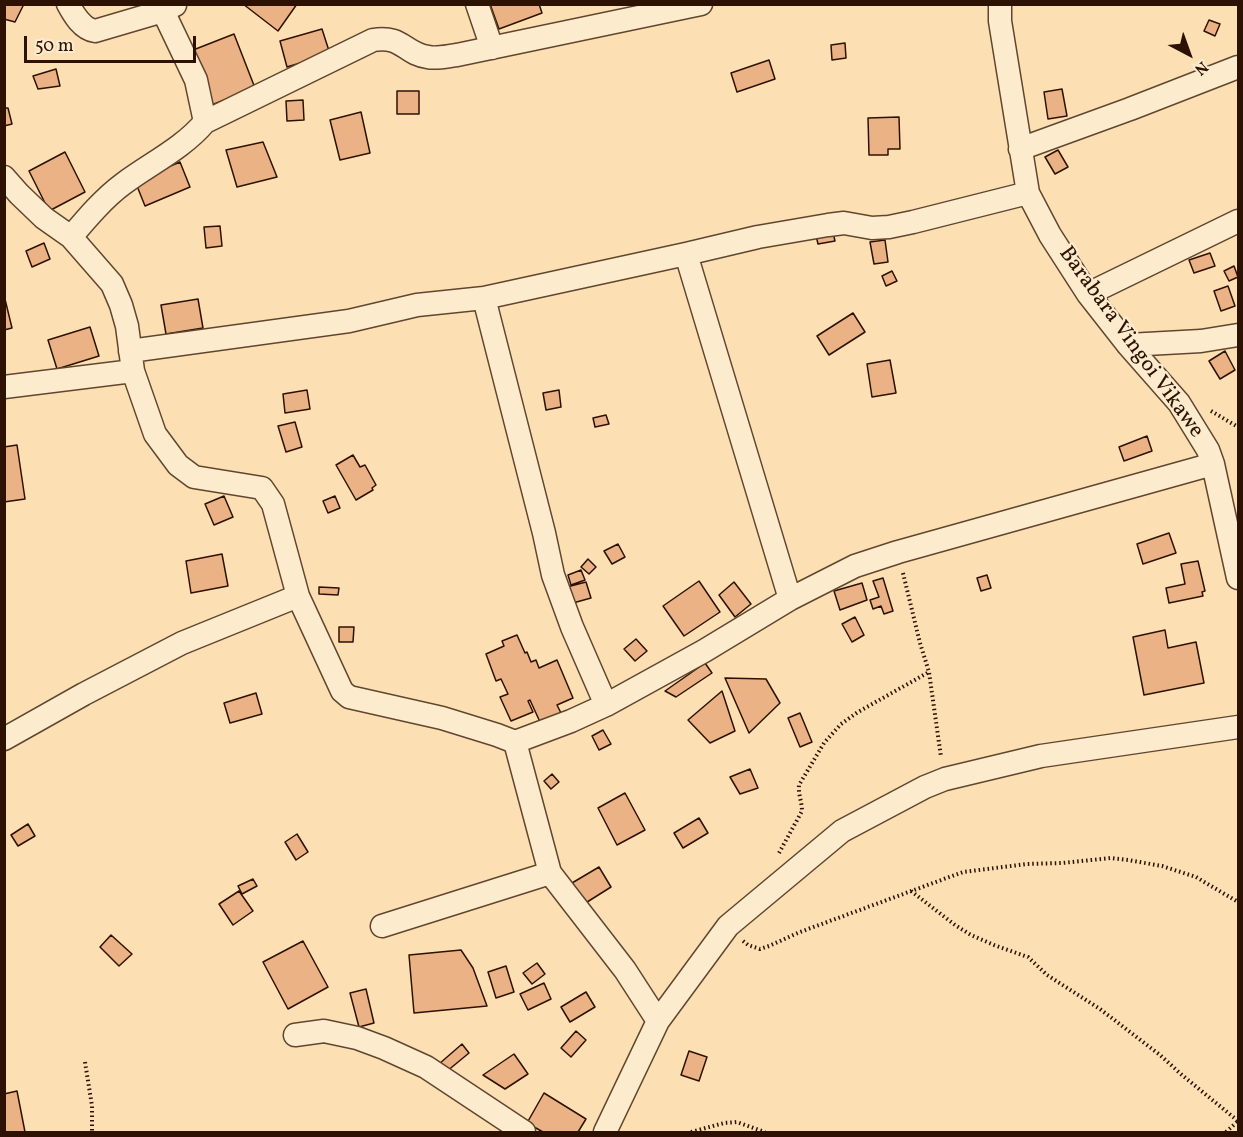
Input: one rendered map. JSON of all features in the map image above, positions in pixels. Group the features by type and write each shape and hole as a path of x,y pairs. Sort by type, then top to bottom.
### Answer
{"street":[{"path":"68,4 84,26 95,31 170,8 196,80 205,122"},
{"path":"477,4 492,48"},
{"path":"71,237 121,185 178,148 205,122 373,40 385,38 394,40 428,58 457,55 701,4"},
{"name":"Barabara Vingoi Vikawe","path":"1000,4 1000,21 1028,193 1050,235 1088,294 1128,345 1179,403 1208,450 1239,578"},
{"path":"1020,149 1239,67"},
{"path":"4,177 44,218 71,237 112,284 124,316 132,361 155,434 178,465 194,477 262,488 273,504 298,596 342,691 349,697 442,718 515,742 606,705 704,651 790,599 855,566 1213,464"},
{"path":"4,387 349,321 417,305 484,298 758,237 844,223 872,228 913,222 1028,193"},
{"path":"1088,294 1239,221"},
{"path":"686,254 790,599"},
{"path":"484,298 553,575 572,627 606,705"},
{"path":"1128,345 1201,341 1239,335"},
{"path":"4,739 84,694 183,643 298,596"},
{"path":"605,1132 658,1021 728,926 842,831 925,787 945,779 1041,756 1239,727"},
{"path":"515,742 550,873 625,970 658,1021"},
{"path":"382,926 550,873"},
{"path":"295,1035 324,1031 357,1038 384,1048 426,1067 524,1132"}],"path":[{"path":"898,552 929,672 945,779"},
{"path":"775,885 779,853 802,811 799,785 824,743 841,724 858,712 929,672"},
{"path":"728,926 748,945 760,949 963,872 1018,865 1112,858 1162,866 1196,877 1239,902"},
{"path":"911,891 971,935 1028,957 1047,975 1100,1009 1161,1055 1239,1121 1226,1132"},
{"path":"85,1062 92,1106 92,1132"},
{"path":"691,1132 737,1122 765,1132"}],"building":[{"path":"4,4 24,4 15,22 4,19"},
{"path":"243,4 297,4 278,31"},
{"path":"490,4 539,4 542,13 499,29"},
{"path":"1209,20 1220,24 1215,36 1204,31"},
{"path":"322,29 330,54 287,67 280,41"},
{"path":"234,34 255,88 209,106 188,52"},
{"path":"845,43 846,58 832,60 831,45"},
{"path":"769,60 775,79 737,92 731,73"},
{"path":"56,69 60,86 38,89 33,76"},
{"path":"1062,89 1067,116 1048,119 1044,92"},
{"path":"397,91 419,91 419,114 397,114"},
{"path":"303,100 304,120 287,121 286,101"},
{"path":"4,108 8,108 12,124 4,126"},
{"path":"361,112 370,153 340,160 330,120"},
{"path":"899,117 900,149 888,149 888,155 869,155 868,118"},
{"path":"263,142 277,177 237,187 226,150"},
{"path":"1058,150 1068,167 1055,174 1045,157"},
{"path":"65,152 85,192 49,211 29,171"},
{"path":"180,162 190,187 145,206 135,181"},
{"path":"220,226 222,246 206,248 204,227"},
{"path":"832,228 835,241 818,244 815,231"},
{"path":"885,240 888,262 874,264 870,242"},
{"path":"44,243 50,259 32,267 26,251"},
{"path":"1210,253 1215,266 1194,273 1189,260"},
{"path":"1234,266 1238,277 1229,281 1224,271"},
{"path":"892,271 897,281 886,286 882,276"},
{"path":"1228,286 1235,306 1221,311 1214,291"},
{"path":"4,295 12,328 4,330"},
{"path":"198,299 203,328 166,334 161,305"},
{"path":"853,313 865,332 829,355 817,336"},
{"path":"90,327 99,356 57,369 48,340"},
{"path":"1225,351 1235,370 1220,379 1209,361"},
{"path":"890,360 896,393 872,397 867,364"},
{"path":"307,390 310,409 285,413 283,394"},
{"path":"559,390 561,407 546,410 543,393"},
{"path":"606,415 609,424 595,427 593,418"},
{"path":"295,422 302,447 286,452 278,426"},
{"path":"1147,436 1152,451 1124,461 1119,447"},
{"path":"17,445 25,499 4,502 4,447"},
{"path":"353,455 360,467 365,465 376,485 372,488 373,490 356,500 336,465"},
{"path":"224,496 233,517 214,525 205,504"},
{"path":"335,496 340,508 328,513 323,501"},
{"path":"1169,533 1176,553 1143,564 1137,544"},
{"path":"618,544 625,557 612,564 604,551"},
{"path":"222,554 228,586 191,593 186,561"},
{"path":"588,559 596,567 589,574 581,567"},
{"path":"1198,561 1205,591 1202,592 1203,596 1169,603 1166,588 1185,584 1181,564"},
{"path":"581,570 585,580 571,585 568,575"},
{"path":"987,575 991,588 981,591 977,578"},
{"path":"883,578 893,611 884,614 881,606 873,609 870,600 879,597 873,581"},
{"path":"699,581 720,612 684,636 663,606"},
{"path":"586,582 591,598 573,603 567,587"},
{"path":"734,582 751,604 735,617 719,595"},
{"path":"862,583 867,600 840,610 834,591"},
{"path":"319,587 339,588 338,595 319,594"},
{"path":"855,617 864,635 852,642 842,624"},
{"path":"339,627 354,627 353,642 339,642"},
{"path":"1165,630 1168,648 1196,642 1204,683 1144,695 1133,637"},
{"path":"517,635 531,662 536,660 539,668 557,660 573,698 557,705 561,713 540,722 530,700 528,701 533,712 511,721 500,697 508,694 501,679 496,681 486,654 504,646 502,641"},
{"path":"636,639 647,651 635,661 624,649"},
{"path":"705,663 712,673 676,697 665,691"},
{"path":"725,678 766,679 780,703 749,733"},
{"path":"722,691 735,731 710,743 688,720"},
{"path":"256,693 262,714 230,723 224,703"},
{"path":"800,713 812,742 800,747 788,718"},
{"path":"603,730 611,744 599,750 592,736"},
{"path":"750,769 758,788 740,794 730,777"},
{"path":"552,774 559,782 551,789 544,781"},
{"path":"625,793 645,830 617,845 598,808"},
{"path":"699,818 708,833 683,848 674,833"},
{"path":"28,824 35,836 18,846 11,835"},
{"path":"297,834 308,852 296,860 285,842"},
{"path":"599,867 611,887 584,904 572,883"},
{"path":"253,879 257,886 242,894 238,886"},
{"path":"239,891 253,911 233,925 219,904"},
{"path":"111,935 132,954 119,966 100,947"},
{"path":"303,941 328,987 288,1009 263,962"},
{"path":"461,950 473,968 487,1006 414,1013 409,955"},
{"path":"537,963 545,974 532,984 523,973"},
{"path":"506,966 514,992 496,998 488,972"},
{"path":"544,983 551,999 528,1010 520,994"},
{"path":"366,989 374,1023 359,1027 350,993"},
{"path":"586,992 595,1007 570,1022 561,1007"},
{"path":"576,1031 586,1040 571,1057 561,1048"},
{"path":"462,1044 469,1053 446,1072 439,1064"},
{"path":"689,1051 707,1057 699,1081 681,1075"},
{"path":"514,1054 528,1074 505,1089 483,1075"},
{"path":"17,1091 25,1132 4,1132 4,1094"},
{"path":"544,1093 586,1119 578,1132 543,1132 527,1123"}]}
